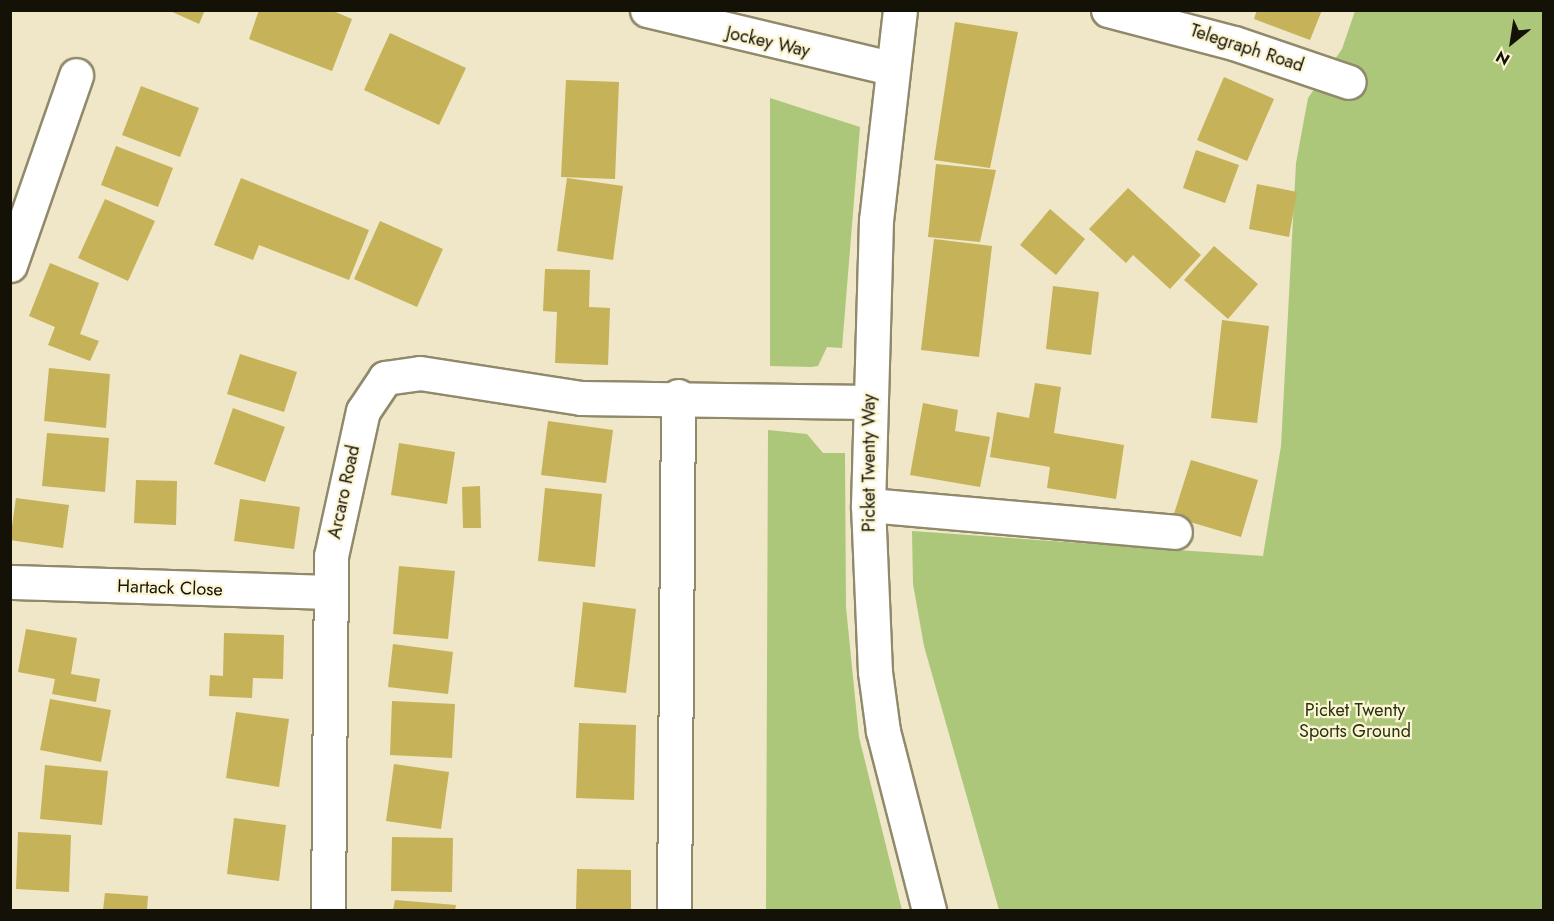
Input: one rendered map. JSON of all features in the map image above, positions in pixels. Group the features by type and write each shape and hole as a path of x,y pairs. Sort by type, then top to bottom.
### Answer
{"street":[{"name":"Jockey Way","path":"647,10 890,68"},
{"name":"Picket Twenty Way","path":"900,10 890,68 869,402 868,505 874,672 883,732 929,910"},
{"name":"Telegraph Road","path":"1108,10 1212,36 1349,82"},
{"path":"10,265 76,75"},
{"name":"Arcaro Road","path":"328,910 329,591 354,440 363,411 385,378 420,373 531,394 869,402"},
{"path":"674,910 678,396"},
{"path":"868,505 1175,532"},
{"name":"Hartack Close","path":"10,582 329,591"}],"green space":[{"name":"Picket Twenty Sports Ground","path":"1355,11 1543,11 1543,910 999,910 924,646 913,584 912,531 1263,556 1281,446 1296,163 1308,98 1342,49"},
{"path":"770,98 860,127 842,348 827,347 818,366 770,366"},
{"path":"768,430 807,434 823,453 845,453 846,607 859,737 902,910 766,910"}],"building":[{"path":"168,10 205,10 199,24"},
{"path":"259,10 331,10 352,19 332,71 249,39"},
{"path":"1257,10 1322,10 1310,40 1254,19"},
{"path":"955,22 1018,32 990,168 934,160"},
{"path":"390,33 466,68 439,125 364,90"},
{"path":"1224,77 1274,99 1247,161 1197,140"},
{"path":"566,80 619,82 615,179 561,177"},
{"path":"141,86 199,108 180,157 122,135"},
{"path":"116,146 173,168 158,207 101,185"},
{"path":"1196,150 1239,165 1225,203 1183,188"},
{"path":"936,164 996,170 980,242 928,237"},
{"path":"241,178 369,230 349,280 259,245 253,260 214,245"},
{"path":"567,178 623,186 613,260 557,251"},
{"path":"1257,184 1297,192 1289,237 1249,229"},
{"path":"1128,188 1201,255 1170,289 1133,255 1126,263 1089,229"},
{"path":"105,199 155,221 128,281 78,258"},
{"path":"1050,209 1085,239 1056,275 1020,245"},
{"path":"380,221 443,249 417,307 354,279"},
{"path":"934,239 992,246 979,357 921,350"},
{"path":"1214,246 1258,284 1228,319 1184,280"},
{"path":"50,263 99,283 80,334 99,341 90,361 48,345 55,327 29,316"},
{"path":"545,269 590,270 589,307 610,308 608,365 555,363 557,312 543,311"},
{"path":"1053,286 1099,292 1091,355 1046,349"},
{"path":"1222,320 1269,326 1257,423 1211,418"},
{"path":"240,354 297,372 284,412 227,394"},
{"path":"49,368 110,374 106,428 44,421"},
{"path":"1035,383 1061,387 1054,433 1124,445 1116,499 1047,488 1050,467 990,457 997,412 1029,418"},
{"path":"923,403 958,410 955,431 990,437 980,487 910,475"},
{"path":"233,408 285,427 265,482 214,464"},
{"path":"548,421 613,430 606,483 541,475"},
{"path":"47,433 109,438 105,492 42,486"},
{"path":"399,443 455,452 447,504 391,495"},
{"path":"1191,460 1258,480 1241,537 1173,517"},
{"path":"136,480 177,481 176,525 134,523"},
{"path":"480,486 481,528 463,528 462,487"},
{"path":"545,488 602,494 595,567 538,561"},
{"path":"16,498 69,505 63,548 10,540"},
{"path":"240,499 300,507 294,549 234,541"},
{"path":"399,566 455,571 448,639 393,634"},
{"path":"583,602 636,609 626,693 574,687"},
{"path":"26,629 77,638 71,674 100,679 96,702 52,694 55,679 18,672"},
{"path":"224,633 284,635 283,679 253,678 252,698 209,696 210,675 223,676"},
{"path":"393,644 453,652 448,694 388,687"},
{"path":"50,699 111,710 101,762 40,750"},
{"path":"392,701 455,704 452,758 390,755"},
{"path":"236,712 289,719 279,787 226,778"},
{"path":"579,723 636,725 634,800 576,798"},
{"path":"394,764 449,772 441,829 386,821"},
{"path":"45,765 108,771 102,825 40,819"},
{"path":"234,818 286,825 279,881 227,874"},
{"path":"18,832 71,835 69,892 16,889"},
{"path":"392,837 453,838 452,892 391,891"},
{"path":"577,869 631,870 631,910 576,910"},
{"path":"105,893 148,896 147,910 103,910"},
{"path":"395,900 456,905 455,910 393,910"}]}
